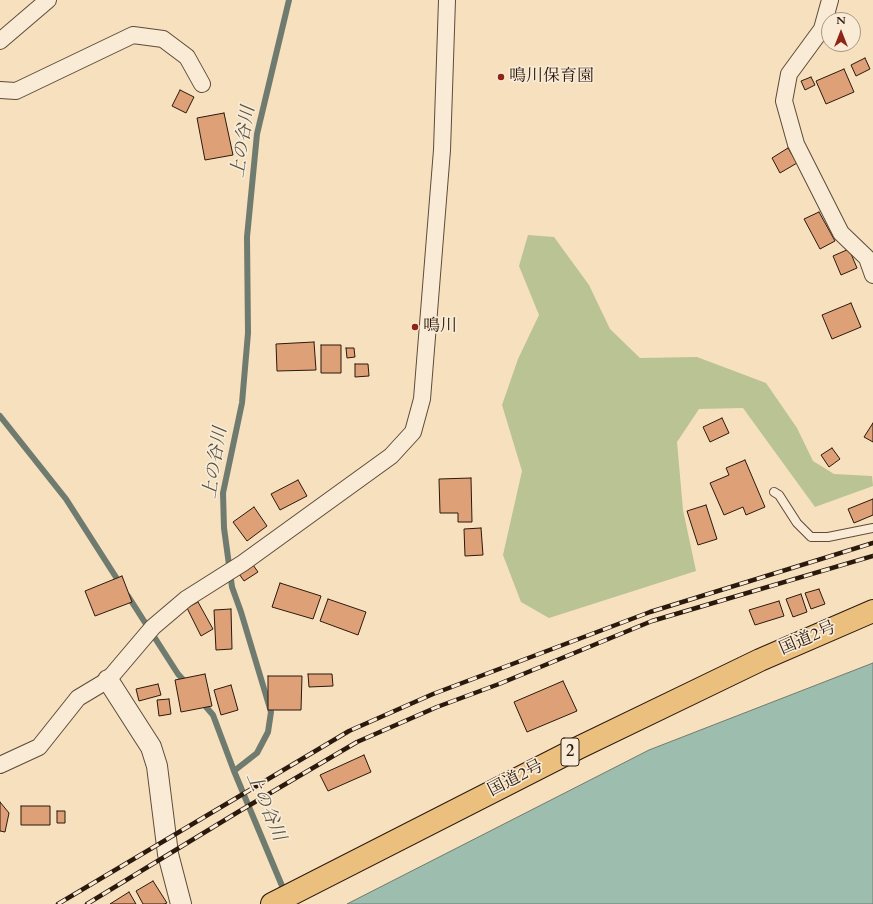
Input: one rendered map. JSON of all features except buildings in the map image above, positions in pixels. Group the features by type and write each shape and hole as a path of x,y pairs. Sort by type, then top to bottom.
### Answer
{"highway":[{"name":"国道2号","path":"272,904 580,747 760,660 873,612"}],"street":[{"path":"0,41 48,0"},
{"path":"0,765 39,747 78,698 108,680 153,627 186,598 243,563 391,456 413,432 422,399 442,158 447,0"},
{"path":"830,0 822,30 789,74 784,101 796,144 837,226 841,233 867,258 873,274"},
{"path":"0,90 16,91 133,35 163,38 187,58 202,84"},
{"path":"108,680 151,747 157,766 168,854 181,904"}],"lane":[{"path":"774,492 779,495 797,523 812,537 828,537 873,528"}],"green space":[{"path":"528,235 554,237 589,285 610,329 640,358 697,357 766,383 797,428 813,461 834,474 872,476 873,486 815,507 743,408 699,409 677,442 683,510 696,571 549,618 521,602 503,555 522,471 502,405 518,359 539,315 519,266"}],"shaded area":[{"path":"873,663 873,904 347,904 649,750"}],"waterway":[{"name":"上の谷川","path":"234,771 257,753 268,732 271,712 232,587 224,528 223,493 242,403 248,333 247,237 257,134 289,0"},
{"path":"0,416 66,499 121,585"},
{"path":"128,596 178,674 188,685"},
{"name":"上の谷川","path":"201,701 213,715 234,771 285,893"}],"railway":[{"path":"58,904 349,731 433,694 650,612 873,543"},
{"path":"87,904 238,812 357,742 437,707 499,684 652,621 873,556"}],"place":[{"name":"鳴川保育園","path":"501,77"},
{"name":"鳴川","path":"415,327"}]}
